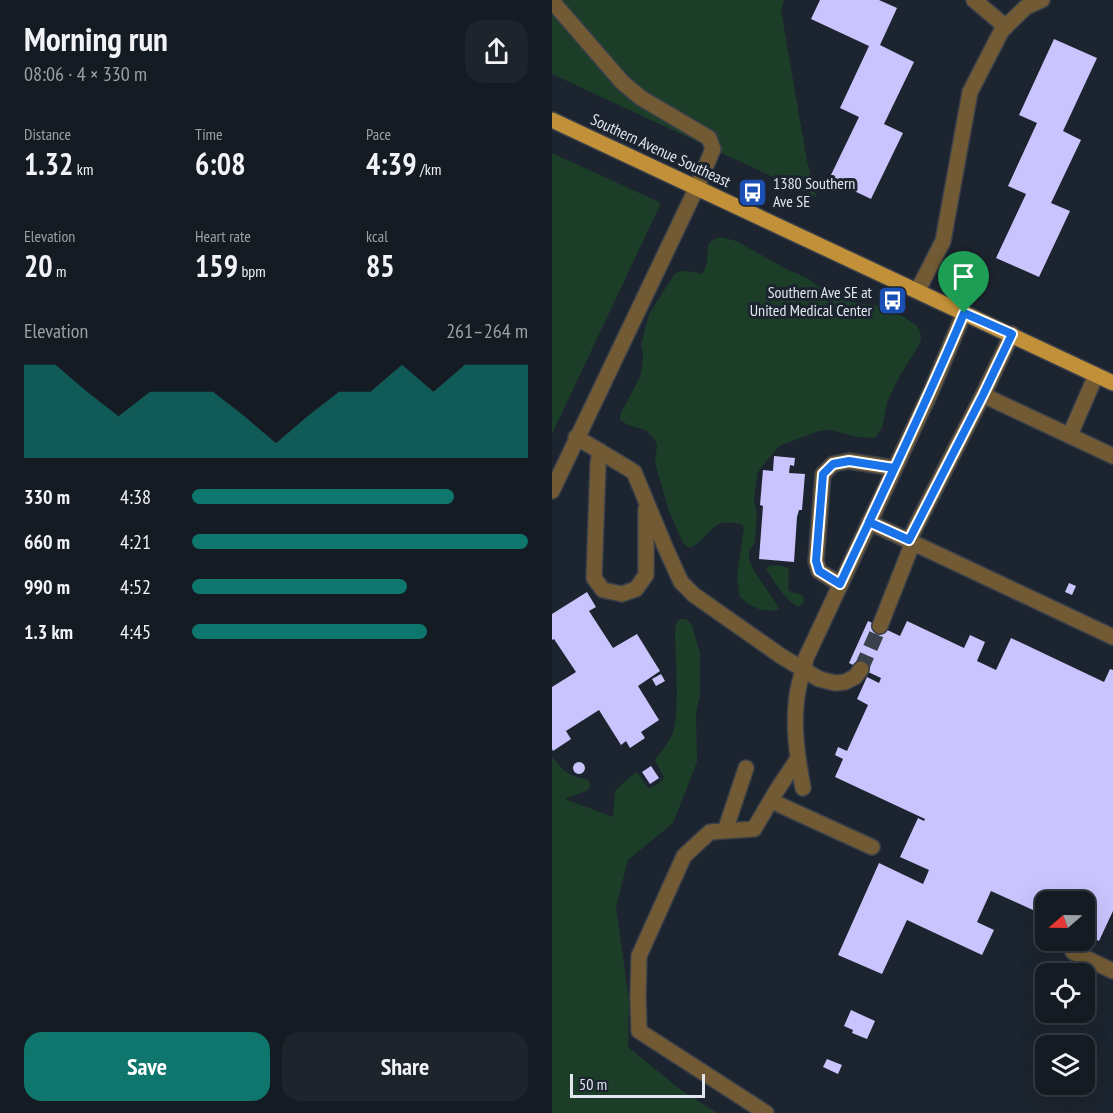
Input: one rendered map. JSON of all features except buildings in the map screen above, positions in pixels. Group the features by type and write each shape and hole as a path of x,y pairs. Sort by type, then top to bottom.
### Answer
{"main road":[{"name":"Southern Avenue Southeast","path":"552,120 1113,383"}],"lane":[{"path":"975,0 1006,27"},
{"path":"918,290 943,241 970,92 1002,30 1026,7 1042,0"},
{"path":"552,1 622,82 641,98 709,138 713,149 552,491"},
{"path":"803,788 795,725 798,691 806,658 964,313"},
{"path":"880,626 911,541 1012,334"},
{"path":"1070,435 1096,375"},
{"path":"983,395 1113,456"},
{"path":"576,437 634,472 681,582 694,595 781,656 819,679 835,683 845,682 855,677 861,669"},
{"path":"600,451 594,578 603,590 621,594 636,589 646,575 646,500"},
{"path":"840,584 819,571 816,561 823,474 833,464 849,461 894,468"},
{"path":"869,522 1113,637"},
{"path":"766,1113 639,1031 639,956 684,856 710,832 754,829 798,760"},
{"path":"725,831 746,768"},
{"path":"780,805 872,847"},
{"path":"1073,952 1113,971"}],"green space":[{"path":"552,0 784,0 781,10 807,161 816,197 552,74"},
{"path":"552,153 659,202 660,205 552,434"},
{"path":"721,237 736,241 807,278 831,295 850,302 874,305 904,317 917,326 921,339 887,402 882,428 875,438 857,437 831,430 819,431 779,446 757,474 754,502 757,512 755,542 749,552 749,560 779,609 768,611 758,609 740,597 737,578 744,528 742,525 724,523 714,528 692,547 683,543 669,511 655,463 657,445 655,440 646,430 620,420 620,415 640,377 643,354 641,346 649,314 674,275 684,271 701,274 707,264 710,242"},
{"path":"778,565 788,568 788,589 804,597 803,603 798,607 784,595 766,569 768,566"},
{"path":"680,619 686,619 692,625 700,654 700,697 696,716 697,762 673,823 628,860 616,907 629,1000 628,1047 681,1090 717,1113 552,1113 552,757 567,773 588,780 591,786 586,791 565,799 613,817 615,791 631,776 637,772 648,788 661,781 664,777 655,760 669,740 674,728 677,701 675,632 676,624"}],"tunnel":[{"path":"861,669 880,626"}],"place":[{"name":"1380 Southern Ave SE","path":"752,192"},
{"name":"Southern Ave SE at United Medical Center","path":"893,301"}],"route":[{"path":"964,313 936,378 869,522 840,584 819,571 816,561 823,474 833,464 849,461 894,468 869,522 909,540 1012,334 964,313"}]}
